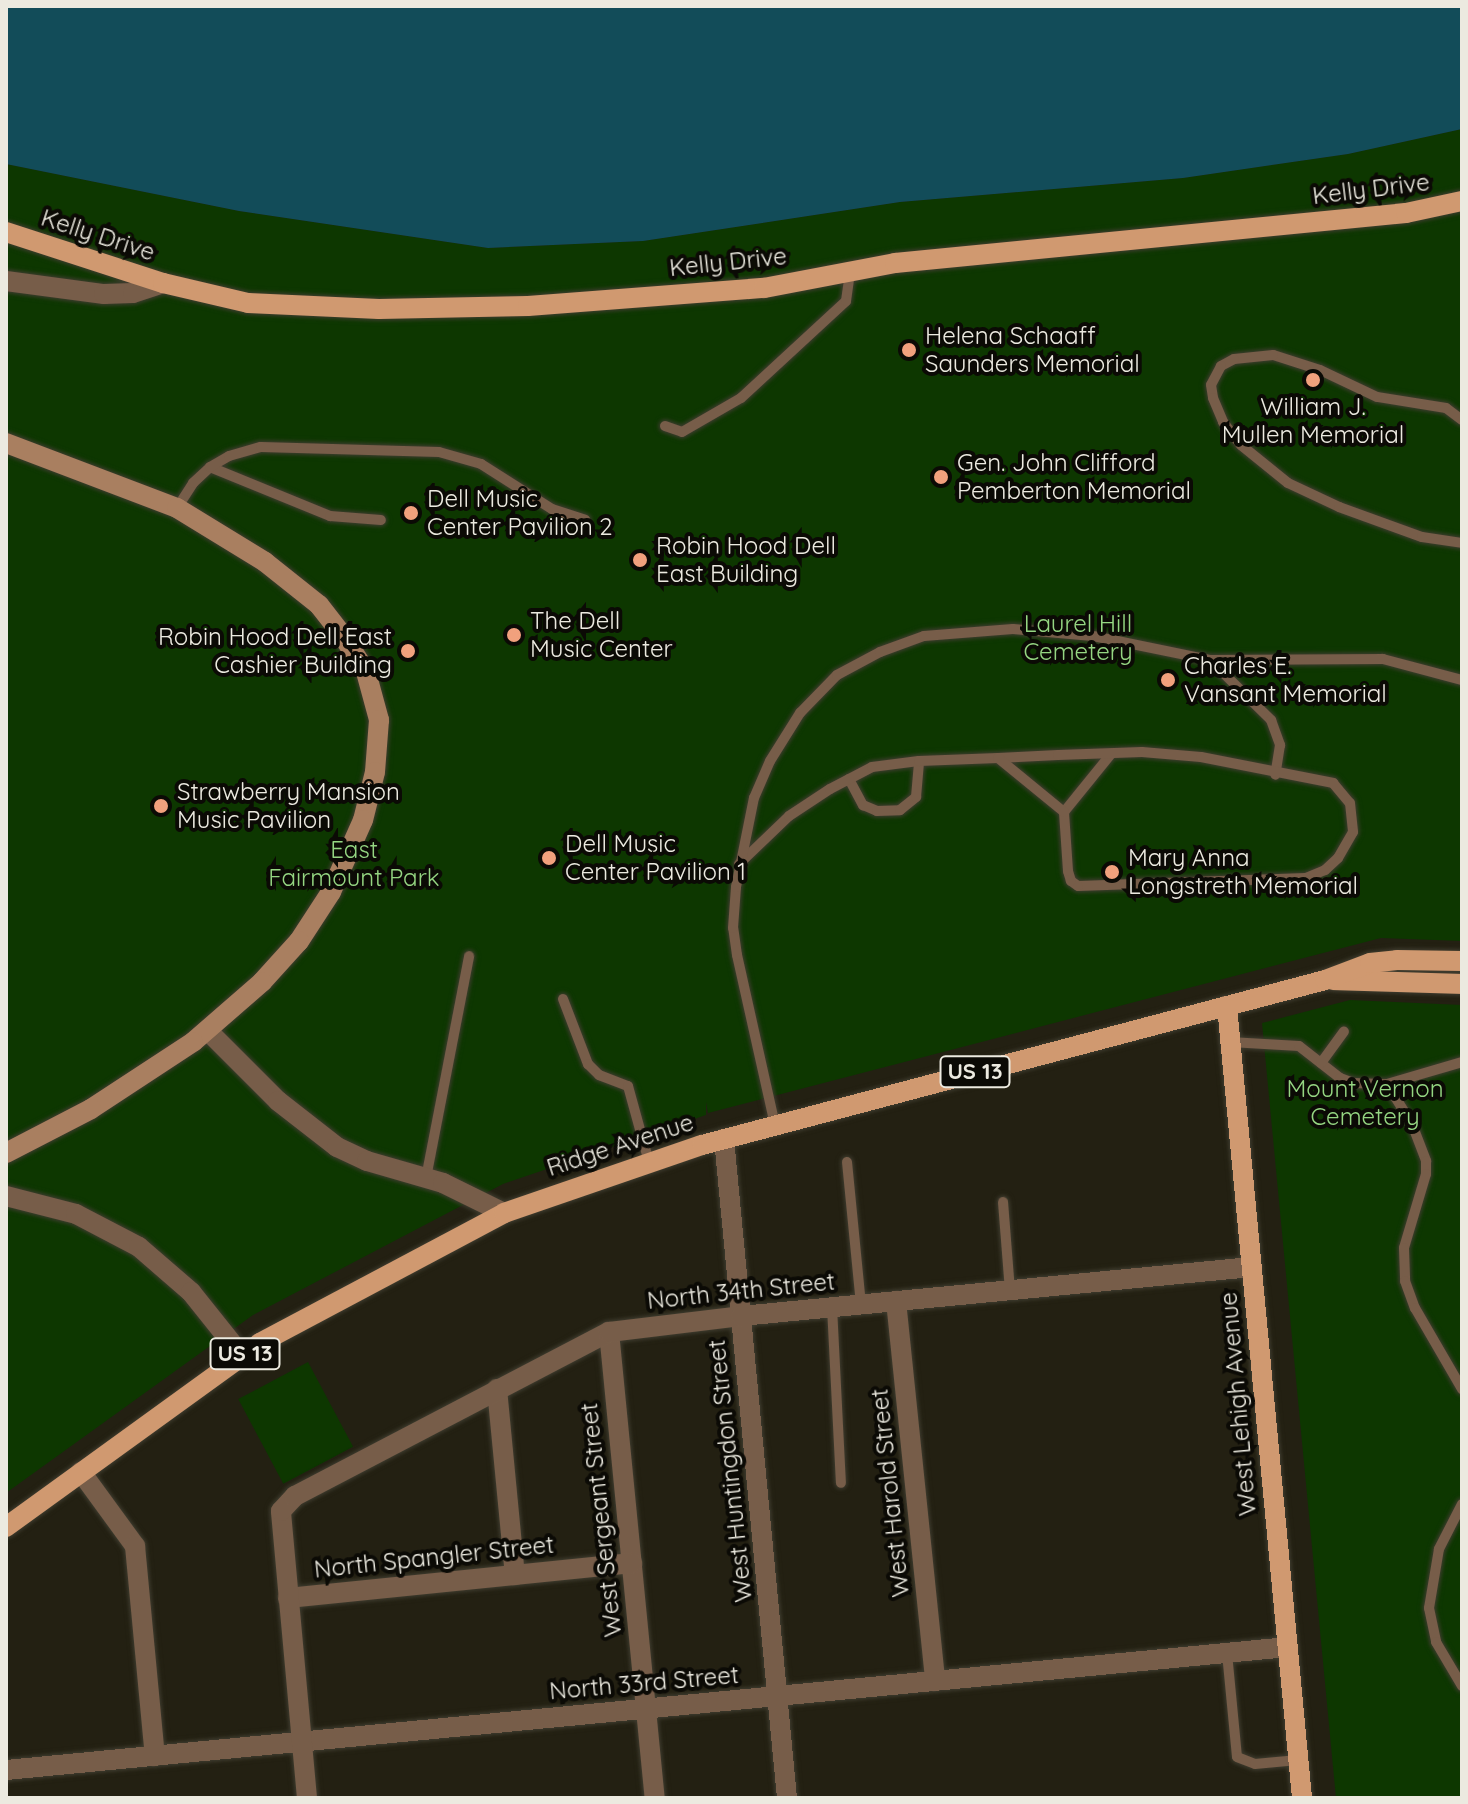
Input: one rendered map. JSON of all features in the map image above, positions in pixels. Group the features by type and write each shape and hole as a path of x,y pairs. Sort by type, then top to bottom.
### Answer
{"main road":[{"name":"Kelly Drive","path":"6,232 163,283 248,303 394,309 528,306 764,288 895,263 1406,213 1462,201"},
{"path":"6,443 177,508 232,540 319,605 366,672 379,720 375,772 367,808 331,892 284,958 208,1031 91,1109 6,1153"},
{"name":"Ridge Avenue","path":"6,1527 269,1338 504,1213 724,1139 1325,980 1381,960 1462,961"},
{"name":"Ridge Avenue","path":"1325,980 1462,984"},
{"name":"West Lehigh Avenue","path":"1227,1006 1302,1798"}],"street":[{"path":"6,281 104,294 133,293 163,283"},
{"path":"208,1031 269,1093 337,1147 367,1161 462,1190 504,1213"},
{"name":"West Huntingdon Street","path":"724,1139 787,1798"},
{"path":"6,1196 76,1214 139,1247 191,1292 242,1356"},
{"name":"North 34th Street","path":"288,1598 281,1511 295,1496 609,1332 741,1316 1252,1267"},
{"name":"West Harold Street","path":"896,1301 935,1681"},
{"name":"West Sergeant Street","path":"609,1332 655,1798"},
{"path":"497,1389 515,1575"},
{"path":"81,1472 135,1546 155,1756"},
{"name":"North Spangler Street","path":"288,1598 632,1563"},
{"path":"288,1598 307,1798"},
{"name":"North 33rd Street","path":"6,1770 1287,1647"}],"lane":[{"path":"665,426 682,432 741,398 846,301 850,271"},
{"path":"1462,420 1446,408 1377,397 1320,370 1273,355 1234,359 1221,366 1211,385 1223,422 1241,445 1288,483 1339,507 1422,537 1462,543"},
{"path":"177,508 193,483 210,467 229,456 261,447 439,452 481,464 552,509 585,520"},
{"path":"210,467 330,516 381,520"},
{"path":"775,1125 734,940 734,902 739,864 754,798 770,761 794,722 819,690 837,675 880,652 924,636 1013,629 1093,636 1210,660 1368,658 1418,665 1462,680"},
{"path":"1210,660 1271,720 1280,745 1275,775"},
{"path":"739,864 789,816 849,779 881,764 919,761 1111,754 1179,754 1275,775 1333,783 1352,810 1353,832 1347,846 1330,866 1313,876 1280,880 1078,886 1071,881 1068,871 1064,812 1111,754"},
{"path":"998,758 1064,812"},
{"path":"849,779 863,805 877,811 900,810 916,797 919,761"},
{"path":"426,1178 469,956"},
{"path":"563,999 588,1064 599,1075 628,1086 649,1162"},
{"path":"1321,1063 1344,1031"},
{"path":"1230,1042 1299,1046 1340,1078 1354,1083 1387,1084 1462,1062"},
{"path":"1387,1084 1412,1124 1426,1161 1423,1188 1404,1248 1405,1281 1415,1308 1462,1389"},
{"path":"847,1162 861,1304"},
{"path":"1003,1202 1010,1290"},
{"path":"832,1307 841,1483"},
{"path":"1462,1504 1439,1549 1429,1608 1436,1642 1447,1667 1462,1686"},
{"path":"1227,1653 1237,1757 1255,1764 1298,1760"}],"green space":[{"path":"1462,129 1462,941 1381,938 708,1113 706,1102 706,1115 503,1184 253,1315 6,1493 6,164 239,211 488,248 643,241 900,202 1183,178 1348,154"},
{"name":"Mount Vernon Cemetery","path":"1350,1000 1462,1005 1462,1798 1336,1798 1262,1023"},
{"path":"308,1362 353,1447 283,1484 238,1399"}],"water":[{"path":"6,6 1462,6 1462,129 1348,154 1183,178 900,202 643,241 488,248 239,211 6,164"}],"place":[{"name":"Helena Schaaff Saunders Memorial","path":"909,350"},
{"name":"William J. Mullen Memorial","path":"1313,380"},
{"name":"Gen. John Clifford Pemberton Memorial","path":"941,477"},
{"name":"Dell Music Center Pavilion 2","path":"411,513"},
{"name":"Robin Hood Dell East Building","path":"640,560"},
{"name":"The Dell Music Center","path":"514,635"},
{"name":"Robin Hood Dell East Cashier Building","path":"408,651"},
{"name":"Charles E. Vansant Memorial","path":"1168,680"},
{"name":"Strawberry Mansion Music Pavilion","path":"161,806"},
{"name":"Dell Music Center Pavilion 1","path":"549,858"},
{"name":"Mary Anna Longstreth Memorial","path":"1112,872"}],"park label":[{"name":"Laurel Hill Cemetery","path":"1078,638"},
{"name":"East Fairmount Park","path":"354,864"}]}
